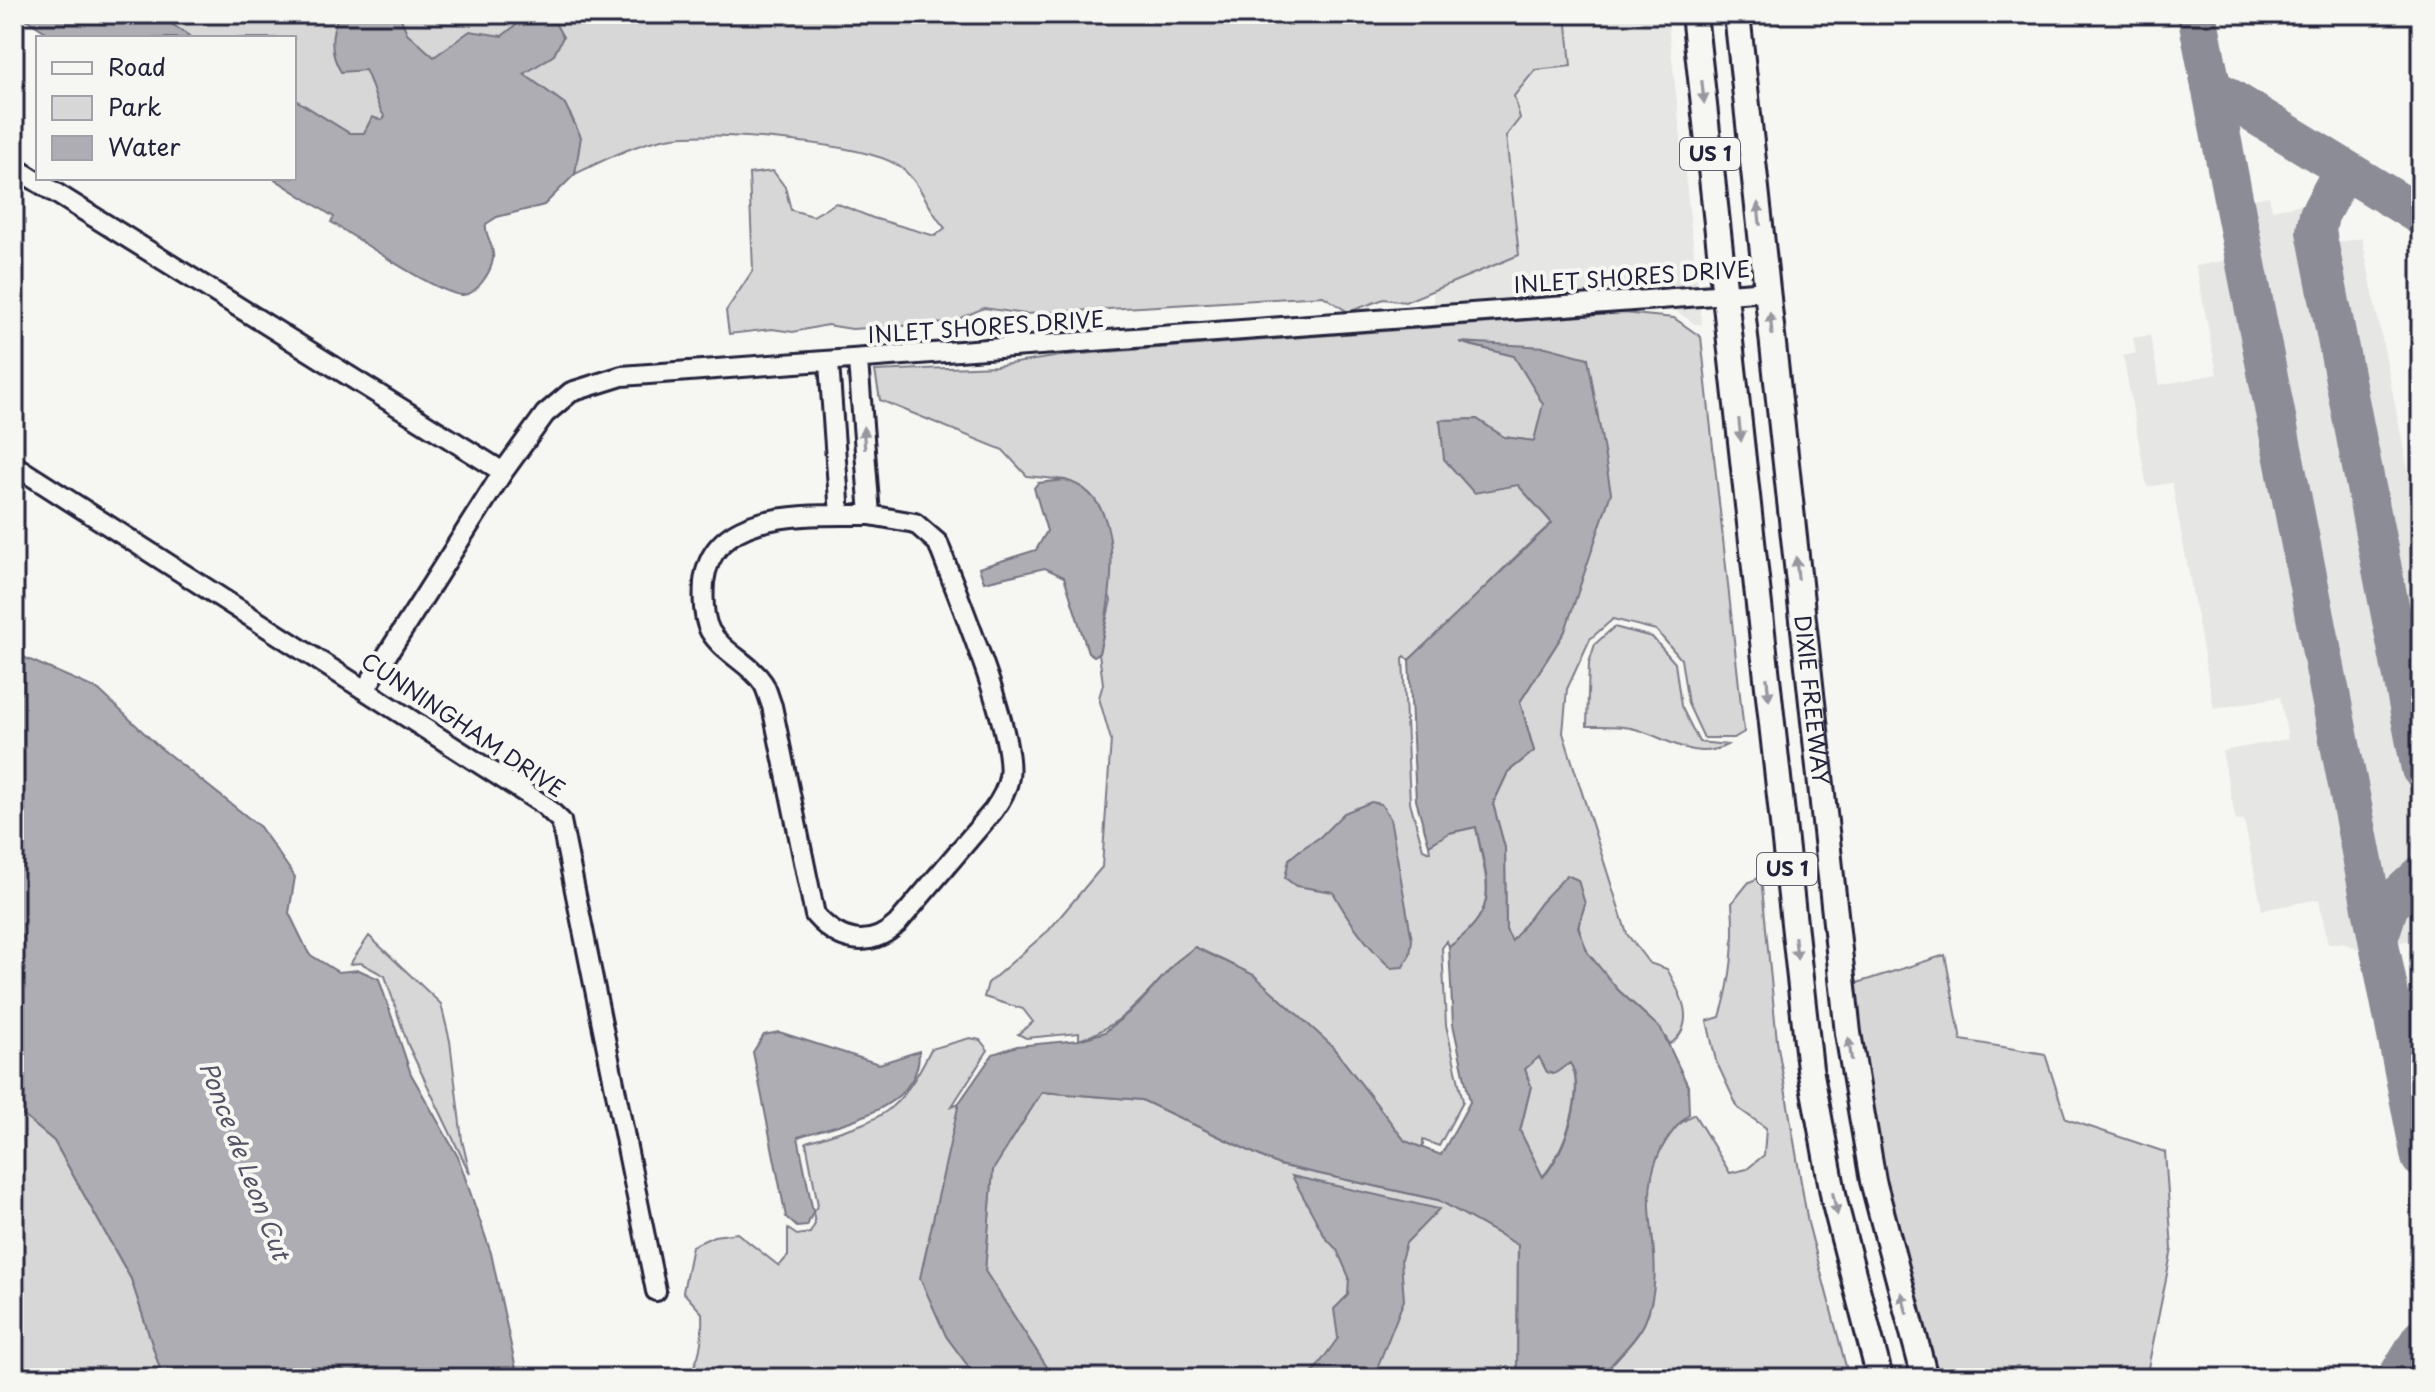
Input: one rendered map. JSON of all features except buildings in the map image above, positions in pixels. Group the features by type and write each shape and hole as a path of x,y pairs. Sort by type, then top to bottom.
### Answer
{"main road":[{"name":"DIXIE FREEWAY","path":"1694,14 1810,1069 1835,1204 1880,1378"},
{"name":"DIXIE FREEWAY","path":"1737,14 1848,1033 1873,1181 1925,1378"}],"street":[{"path":"14,167 503,472"},
{"name":"INLET SHORES DRIVE","path":"366,688 503,472 545,414 571,392 622,376 858,361 1768,291"},
{"path":"858,361 870,515"},
{"path":"829,363 840,515"},
{"name":"CUNNINGHAM DRIVE","path":"14,465 366,688 544,805 561,821 656,1291"},
{"path":"870,515 900,517 915,523 938,543 1007,737 1009,776 1004,794 993,811 897,924 885,936 864,941 845,940 828,929 815,915 772,706 763,682 726,651 709,629 703,604 704,579 712,555 727,537 745,527 771,520 870,515"}],"shaded area":[{"path":"1562,14 1667,14 1702,324 1695,324 1676,311 1624,306 1434,322 1433,289 1515,215 1505,137 1520,118 1513,91 1529,81"},
{"path":"2269,196 2272,210 2309,203 2319,215 2329,244 2362,238 2421,536 2421,938 2363,950 2343,943 2328,944 2319,899 2262,910 2244,820 2236,821 2222,751 2288,739 2280,697 2214,709 2172,483 2147,487 2123,356 2136,353 2133,338 2150,335 2160,385 2217,374 2196,266 2227,260 2217,206"}],"green space":[{"path":"157,14 1566,14 1571,66 1535,70 1514,96 1520,118 1506,136 1519,255 1405,302 1384,299 1348,312 1323,296 1025,314 984,308 949,323 852,329 827,325 793,332 772,329 729,334 726,311 753,270 749,174 773,171 785,187 791,210 813,216 836,203 873,218 935,236 945,228 912,178 897,165 853,150 788,140 721,136 660,139 575,174 577,138 570,114 523,74 398,134 349,133 296,100 296,36 189,36"},
{"path":"1623,313 1674,318 1701,337 1744,732 1734,738 1704,738 1688,704 1681,659 1656,630 1613,619 1590,639 1567,689 1563,733 1627,934 1649,963 1667,969 1681,998 1685,1018 1678,1036 1670,1044 1592,961 1583,945 1579,928 1585,904 1541,902 1512,942 1506,930 1505,848 1493,804 1508,772 1534,751 1520,702 1565,631 1588,358 1465,344 1514,356 1544,404 1534,441 1504,437 1477,419 1440,421 1518,485 1552,523 1428,644 1409,660 1405,656 1403,659 1410,802 1423,849 1430,852 1429,845 1449,833 1476,827 1486,880 1484,907 1477,920 1449,947 1447,941 1442,948 1446,1025 1463,1101 1439,1146 1423,1140 1423,1148 1405,1141 1331,1045 1177,961 1133,1008 1094,1034 1079,1040 1079,1033 1026,1038 1018,1034 1033,1022 1023,1009 984,997 988,983 1049,930 1102,867 1111,740 1099,698 1103,684 1099,653 1111,600 1065,480 1027,476 1003,450 880,400 875,371 996,366 1067,355"},
{"path":"1614,627 1652,637 1675,663 1681,706 1699,742 1727,745 1702,751 1631,728 1587,726 1589,663 1595,644"},
{"path":"1761,877 1777,1041 1808,1223 1849,1378 1608,1378 1607,1370 1642,1327 1651,1299 1650,1173 1657,1151 1669,1133 1694,1114 1730,1173 1747,1169 1764,1155 1766,1128 1738,1108 1716,1061 1707,1021 1720,1017 1730,975 1732,903 1749,882"},
{"path":"369,936 441,1004 450,1041 462,1140 470,1174 408,1045 385,976 361,963 350,964"},
{"path":"1945,955 1961,1040 2045,1054 2066,1119 2165,1152 2172,1249 2146,1378 1935,1378 1897,1248 1851,985"},
{"path":"970,1038 980,1040 988,1050 952,1106 959,1103 946,1336 977,1378 684,1378 698,1358 702,1331 702,1313 683,1292 692,1246 714,1236 737,1233 779,1266 788,1256 788,1229 797,1235 810,1233 815,1224 813,1212 818,1205 806,1142 851,1128 882,1114 907,1091 931,1049"},
{"path":"1539,1056 1547,1072 1553,1074 1570,1063 1576,1089 1565,1139 1542,1177 1520,1131 1531,1086 1525,1069"},
{"path":"1042,1092 1142,1100 1279,1165 1438,1200 1518,1245 1517,1378 1054,1378 985,1272 993,1169"},
{"path":"14,1108 54,1141 131,1279 163,1378 14,1378"}],"water":[{"path":"18,14 157,14 189,36 52,36"},
{"path":"339,14 399,14 407,33 434,57 470,31 502,36 530,14 550,14 563,37 554,55 524,74 565,104 581,137 575,174 544,205 497,217 486,224 493,254 492,264 472,292 462,295 450,292 396,264 331,222 334,217 276,180 296,180 296,100 349,133 364,133 372,117 381,120 385,117 365,70 341,72 334,58 334,29"},
{"path":"1459,342 1546,347 1588,358 1611,493 1565,631 1520,702 1534,751 1508,772 1493,804 1505,848 1506,930 1512,941 1541,902 1567,875 1578,880 1585,904 1578,927 1588,953 1618,990 1661,1029 1688,1086 1689,1114 1667,1140 1655,1165 1650,1191 1655,1267 1653,1294 1642,1328 1607,1370 1608,1378 1517,1378 1518,1245 1438,1200 1279,1165 1142,1100 1042,1092 993,1170 985,1271 1054,1378 977,1378 946,1336 920,1278 959,1103 993,1054 1017,1046 1079,1040 1105,1032 1138,1005 1177,961 1195,947 1254,975 1331,1045 1405,1141 1441,1155 1470,1102 1453,1024 1449,947 1477,920 1484,907 1487,880 1476,827 1449,833 1429,845 1416,800 1409,660 1552,523 1518,485 1474,493 1444,459 1440,420 1477,419 1504,437 1534,441 1543,404 1514,356","holes":["1539,1057 1547,1072 1554,1074 1570,1063 1576,1089 1575,1105 1565,1139 1543,1177 1520,1131 1531,1086 1525,1069"]},
{"path":"1065,480 1086,491 1100,508 1108,530 1111,581 1108,608 1099,653 1094,656 1088,652 1064,577 1045,568 984,582 979,568 1036,550 1047,531 1034,488 1038,483"},
{"name":"Ponce de Leon Cut","path":"14,653 99,690 158,746 260,827 295,877 289,913 309,954 338,972 359,970 379,979 411,1074 458,1157 491,1253 518,1378 163,1378 131,1279 54,1141 14,1108"},
{"path":"1371,802 1381,804 1390,818 1412,940 1410,955 1403,967 1391,968 1374,951 1333,892 1296,886 1285,878 1289,859 1320,837 1344,813"},
{"path":"779,1032 879,1064 919,1051 916,1071 907,1087 893,1100 856,1119 798,1137 813,1212 807,1226 797,1227 786,1217 753,1052 764,1035"},
{"path":"1292,1176 1439,1209 1406,1243 1401,1260 1404,1300 1373,1378 1309,1378 1338,1338 1334,1309 1348,1295 1349,1277 1337,1250 1325,1237"}],"taxiway":[{"path":"2197,14 2421,1158"},
{"path":"2211,87 2421,216"},
{"path":"2344,169 2319,215 2316,231 2421,769"},
{"path":"2378,939 2389,905 2421,875"},
{"path":"2397,1378 2421,1339"}]}
